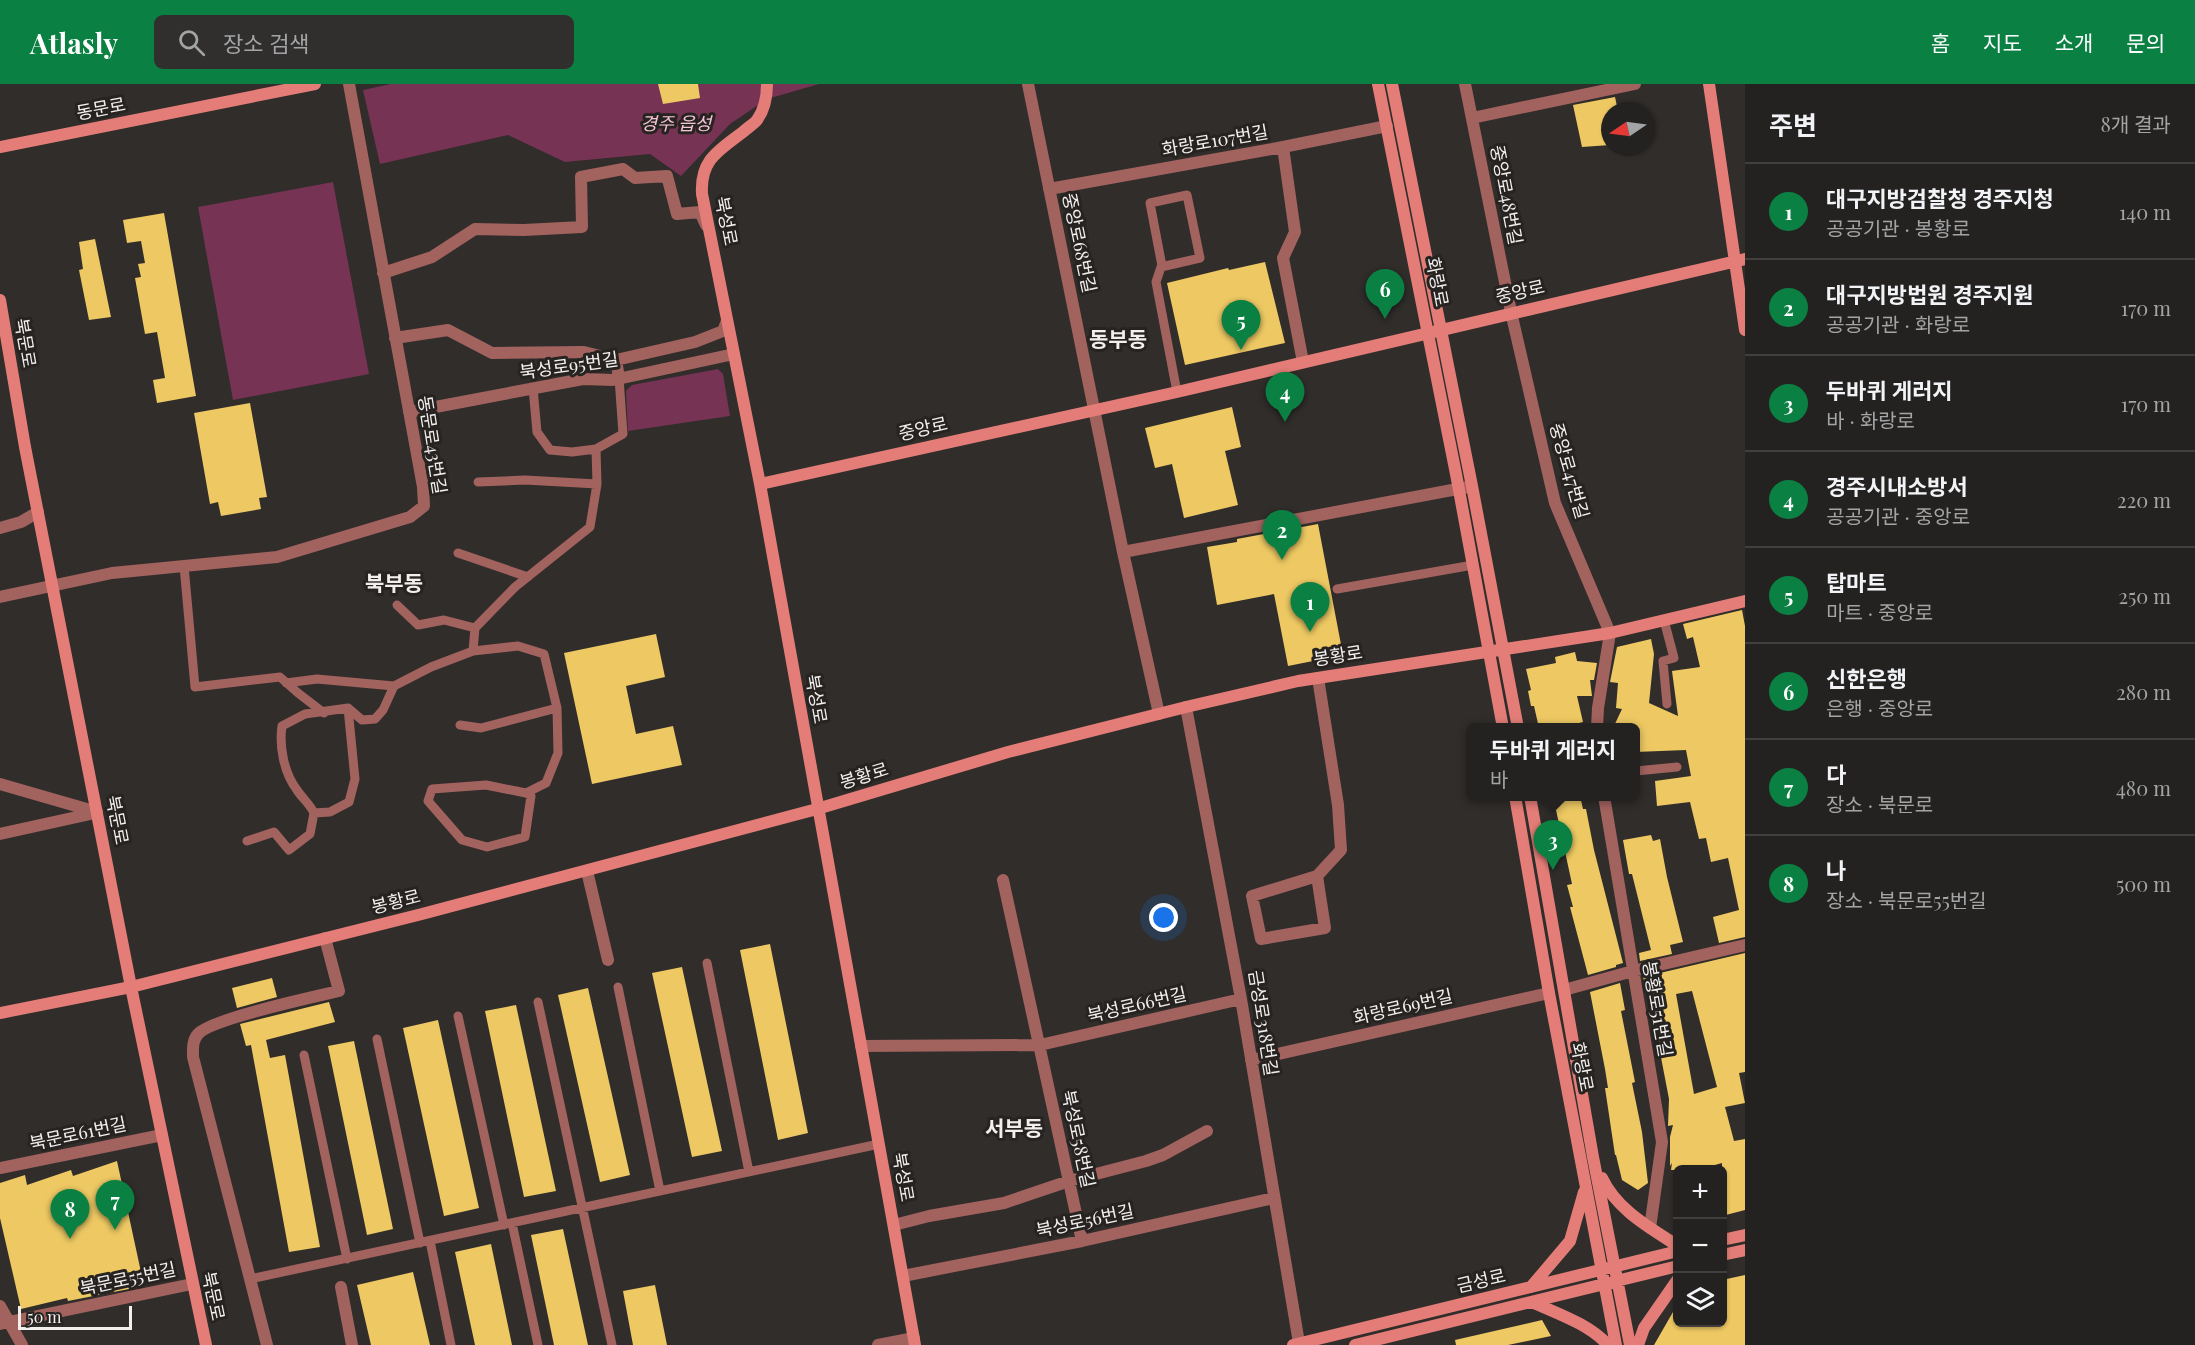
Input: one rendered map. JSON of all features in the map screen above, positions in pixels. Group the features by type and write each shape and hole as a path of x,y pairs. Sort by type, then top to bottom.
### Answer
{"street":[{"name":"동문로","path":"0,147 315,84"},
{"name":"동문로43번길","path":"0,597 112,573 277,557 410,517 423,507 423,487 348,84"},
{"name":"북성로","path":"767,84 767,99 757,120 714,155 705,165 701,178 915,1341"},
{"name":"중앙로68번길","path":"1028,84 1094,410"},
{"name":"화랑로","path":"1378,84 1459,488 1502,723"},
{"name":"화랑로","path":"1392,84 1517,723"},
{"name":"중앙로48번길","path":"1465,84 1511,312"},
{"path":"1472,118 1635,84"},
{"path":"1709,84 1739,260 1745,330"},
{"name":"화랑로107번길","path":"1050,189 1387,126"},
{"path":"1283,147 1295,232 1283,258 1303,362"},
{"path":"383,273 432,256 475,229 524,230 582,227 581,177 623,169 634,178 667,176 677,214 700,212 709,231"},
{"name":"중앙로","path":"759,484 1177,392 1739,260"},
{"name":"북문로","path":"0,300 38,512 131,987 206,1345"},
{"name":"중앙로47번길","path":"1511,312 1555,503 1610,633"},
{"path":"395,338 448,330 492,353 584,352 616,360 695,342 723,331 727,321"},
{"name":"북성로95번길","path":"409,412 583,379 619,378 734,354"},
{"path":"616,360 619,378"},
{"path":"1094,410 1159,714"},
{"path":"1123,552 1472,486"},
{"path":"0,528 21,522 38,512"},
{"name":"봉황로","path":"0,1013 131,987 587,871 817,809 1008,752 1186,707 1317,678 1610,633 1745,601"},
{"path":"1597,723 1610,633"},
{"path":"1317,678 1338,805 1341,850 1317,876 1252,896 1261,939 1325,928 1317,876"},
{"name":"금성로318번길","path":"1186,707 1241,999 1296,1344"},
{"path":"0,784 97,812"},
{"name":"화랑로","path":"1516,801 1616,1345"},
{"name":"화랑로","path":"1531,801 1594,1163 1630,1345"},
{"name":"봉황로51번길","path":"1605,801 1662,1142 1650,1228"},
{"path":"0,834 97,812"},
{"path":"587,871 608,960"},
{"path":"1002,880 1040,1045"},
{"path":"267,1345 193,1057 193,1042 198,1034 217,1022 339,990 325,938"},
{"path":"1563,990 1745,945"},
{"name":"화랑로69번길","path":"1251,1060 1563,990"},
{"name":"북성로66번길","path":"861,1046 1040,1045 1241,999"},
{"name":"북성로58번길","path":"1040,1045 1082,1241"},
{"path":"894,1224 1004,1203 1069,1181 1163,1155 1207,1131"},
{"name":"북문로61번길","path":"0,1168 162,1135"},
{"path":"1594,1163 1608,1192 1622,1208 1673,1243"},
{"path":"1530,1288 1570,1241 1583,1200 1585,1176"},
{"name":"북성로56번길","path":"903,1276 1082,1241 1274,1197"},
{"path":"1727,1239 1745,1235"},
{"path":"1727,1254 1745,1250"},
{"name":"금성로","path":"1296,1344 1673,1252"},
{"name":"금성로","path":"1355,1345 1673,1267"},
{"name":"북문로55번길","path":"4,1323 192,1284"},
{"path":"1638,1345 1644,1328 1673,1285"},
{"path":"341,1287 352,1345"},
{"path":"1532,1302 1571,1320 1600,1337 1608,1345"},
{"path":"0,1306 4,1323 22,1345"},
{"path":"878,1345 915,1341"}],"lane":[{"path":"1162,266 1200,258 1187,195 1150,203 1162,266 1156,282 1177,392"},
{"path":"533,388 537,432 550,450 572,452 596,448 623,434 619,378"},
{"path":"473,651 475,628 515,587 590,527 597,484 596,448"},
{"path":"478,482 525,480 597,484"},
{"path":"458,553 528,577"},
{"path":"1337,589 1473,565"},
{"path":"183,566 195,687 280,677 324,712"},
{"path":"397,604 418,625 444,620 475,628"},
{"path":"1664,620 1674,658 1662,661 1667,704"},
{"path":"286,683 317,679 394,686 432,667 473,651 518,646 544,654 557,708 558,753 546,783 526,793 486,784 432,789 428,801 462,840 486,847 525,837 531,796 526,793"},
{"path":"348,708 362,720 375,719 383,710 394,686"},
{"path":"247,841 274,832 289,850 310,834 314,813 312,807 295,789 284,762 279,743 282,726 306,714 348,708"},
{"path":"314,813 330,812 349,802 355,780 348,708"},
{"path":"460,725 481,729 557,708"},
{"path":"1640,771 1677,767"},
{"path":"707,963 749,1172"},
{"path":"618,987 660,1191"},
{"path":"538,1002 612,1345"},
{"path":"458,1017 538,1345"},
{"path":"377,1040 451,1345"},
{"path":"304,1055 347,1259"},
{"path":"250,1279 879,1144"}],"green space":[{"name":"경주 읍성","path":"391,84 819,84 767,99 730,124 681,176 650,154 565,162 508,135 380,164 363,90"},
{"path":"333,182 369,374 233,400 198,207"},
{"path":"718,369 723,374 730,416 628,431 626,391 632,385"}],"building":[{"path":"658,84 698,84 700,98 663,104"},
{"path":"1615,97 1616,102 1601,102 1601,146 1582,147 1573,105"},
{"path":"164,213 196,396 157,403 153,380 165,378 157,332 145,334 135,278 141,277 138,264 145,263 141,241 127,243 123,220"},
{"path":"95,239 111,317 89,320 79,270 83,269 79,242"},
{"path":"1265,262 1285,343 1185,365 1167,283 1228,268 1229,270"},
{"path":"250,403 267,497 259,498 261,509 221,516 218,502 210,504 194,413"},
{"path":"1232,407 1241,447 1225,451 1238,505 1184,518 1172,464 1155,468 1145,428"},
{"path":"1318,524 1343,655 1288,666 1274,594 1217,605 1207,547"},
{"path":"1742,610 1745,626 1745,937 1719,943 1713,917 1739,910 1728,858 1711,862 1706,838 1699,839 1690,802 1657,806 1655,781 1691,776 1686,750 1640,752 1640,723 1615,723 1622,709 1616,708 1618,683 1610,682 1617,647 1651,639 1654,654 1649,703 1678,716 1672,671 1700,667 1693,637 1687,639 1683,624"},
{"path":"656,634 665,677 626,686 636,734 673,726 682,765 592,784 564,653"},
{"path":"1575,652 1577,661 1597,663 1594,680 1590,680 1592,696 1577,696 1583,722 1538,723 1534,706 1531,706 1528,691 1531,690 1526,669 1556,663 1555,657"},
{"path":"1554,801 1581,801 1583,809 1586,809 1623,963 1588,975 1570,907 1573,907 1567,885 1572,884"},
{"path":"1651,835 1653,841 1660,839 1683,942 1670,945 1672,954 1640,961 1639,953 1651,950 1632,874 1629,874 1623,840"},
{"path":"770,944 808,1133 778,1140 740,950"},
{"path":"1745,953 1745,1072 1739,1073 1745,1103 1725,1107 1734,1141 1745,1139 1745,1210 1727,1215 1727,1165 1722,1165 1722,1163 1673,1165 1673,1170 1671,1170 1670,1137 1673,1125 1668,1126 1669,1099 1650,1000 1643,977","holes":["1692,991 1717,1087 1694,1094 1676,994"]},
{"path":"682,967 722,1151 692,1157 652,973"},
{"path":"272,978 277,997 237,1008 232,988"},
{"path":"1620,983 1625,1010 1621,1011 1635,1082 1632,1083 1642,1132 1648,1183 1638,1190 1622,1180 1615,1155 1605,1088 1608,1088 1590,992"},
{"path":"588,988 630,1175 600,1182 558,995"},
{"path":"329,1002 335,1022 266,1040 270,1058 285,1055 320,1247 289,1252 251,1045 246,1046 240,1024"},
{"path":"516,1005 556,1191 524,1197 485,1011"},
{"path":"438,1020 479,1208 444,1216 403,1028"},
{"path":"354,1041 393,1229 367,1235 328,1046"},
{"path":"117,1161 144,1286 68,1301 67,1298 21,1309 0,1218 0,1183 25,1175 27,1185 71,1170 73,1176"},
{"path":"563,1229 588,1345 554,1345 531,1235"},
{"path":"491,1244 512,1345 475,1345 455,1252"},
{"path":"413,1272 430,1345 371,1345 357,1285"},
{"path":"1745,1275 1745,1345 1654,1345 1673,1312 1673,1327 1727,1327 1727,1279"},
{"path":"655,1285 667,1345 633,1345 623,1291"},
{"path":"1542,1320 1551,1336 1508,1345 1456,1345 1455,1340"}],"place":[{"name":"신한은행","path":"1385,319"},
{"name":"탑마트","path":"1241,350"},
{"name":"경주시내소방서","path":"1285,422"},
{"name":"대구지방법원 경주지원","path":"1282,560"},
{"name":"대구지방검찰청 경주지청","path":"1310,632"},
{"name":"두바퀴 게러지","path":"1553,870"},
{"name":"다","path":"115,1230"},
{"name":"나","path":"70,1239"}],"district":[{"name":"동부동","path":"1118,340"},
{"name":"북부동","path":"394,584"},
{"name":"서부동","path":"1014,1129"}]}
